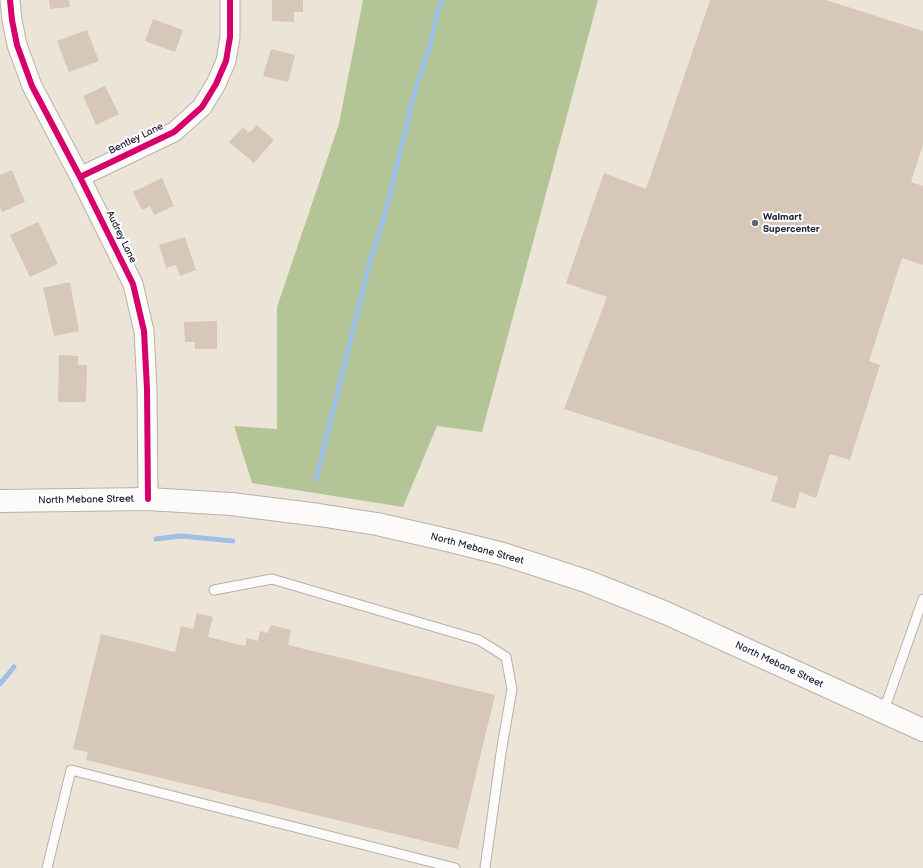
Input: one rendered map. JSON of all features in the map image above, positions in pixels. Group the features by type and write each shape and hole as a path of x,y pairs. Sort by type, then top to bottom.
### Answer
{"main road":[{"name":"North Mebane Street","path":"0,501 148,499 231,504 378,524 447,540 503,554 586,581 666,613 923,730"}],"street":[{"name":"Audrey Lane","path":"10,0 12,20 18,45 32,86 80,177 133,284 144,331 147,390 148,499"},
{"name":"Bentley Lane","path":"80,177 174,132 202,107 216,84 226,61 230,37 230,0"}],"lane":[{"path":"214,590 272,579 480,640 506,657 512,689 501,753 485,868"},
{"path":"883,712 923,599"},
{"path":"47,868 72,770 455,868"}],"green space":[{"path":"363,0 598,0 482,432 437,426 403,507 252,483 234,426 277,429 277,307 339,124"}],"building":[{"path":"49,0 69,0 70,7 50,9"},
{"path":"272,0 303,0 303,12 294,12 294,22 272,21"},
{"name":"Walmart Supercenter","path":"710,0 826,0 923,31 923,144 911,182 923,186 923,263 922,265 902,258 869,361 880,365 850,460 830,454 816,498 800,492 795,509 771,501 778,477 564,409 607,297 566,283 604,173 646,189"},
{"path":"153,19 183,30 175,52 145,41"},
{"path":"87,30 99,61 69,72 57,41"},
{"path":"271,49 295,55 288,82 263,76"},
{"path":"105,86 119,114 96,125 83,96"},
{"path":"257,125 274,140 254,163 229,142 243,127 249,133"},
{"path":"12,170 25,202 2,212 0,208 0,175"},
{"path":"162,178 174,206 154,215 150,206 142,210 133,192"},
{"path":"38,222 58,264 30,277 10,235"},
{"path":"185,237 196,270 180,276 176,265 166,268 159,245"},
{"path":"70,282 79,331 54,336 43,288"},
{"path":"217,321 217,349 195,349 195,342 185,342 184,322"},
{"path":"59,355 78,356 78,365 87,365 86,402 58,402"},
{"path":"197,613 213,617 208,637 245,646 247,638 258,641 260,631 268,633 271,625 291,630 288,645 495,695 458,849 86,760 88,752 73,749 101,634 175,652 181,626 193,629"}],"waterway":[{"path":"316,479 369,265 386,211 413,98 442,0"},
{"path":"156,539 181,536 233,541"},
{"path":"0,684 14,667"}],"cycle path":[{"path":"10,0 17,45 32,86 80,177 133,284 144,331 147,389 148,499"},
{"path":"80,177 174,132 202,107 216,84 226,61 230,37 230,0"}],"place":[{"name":"Walmart Supercenter","path":"755,223"}]}
